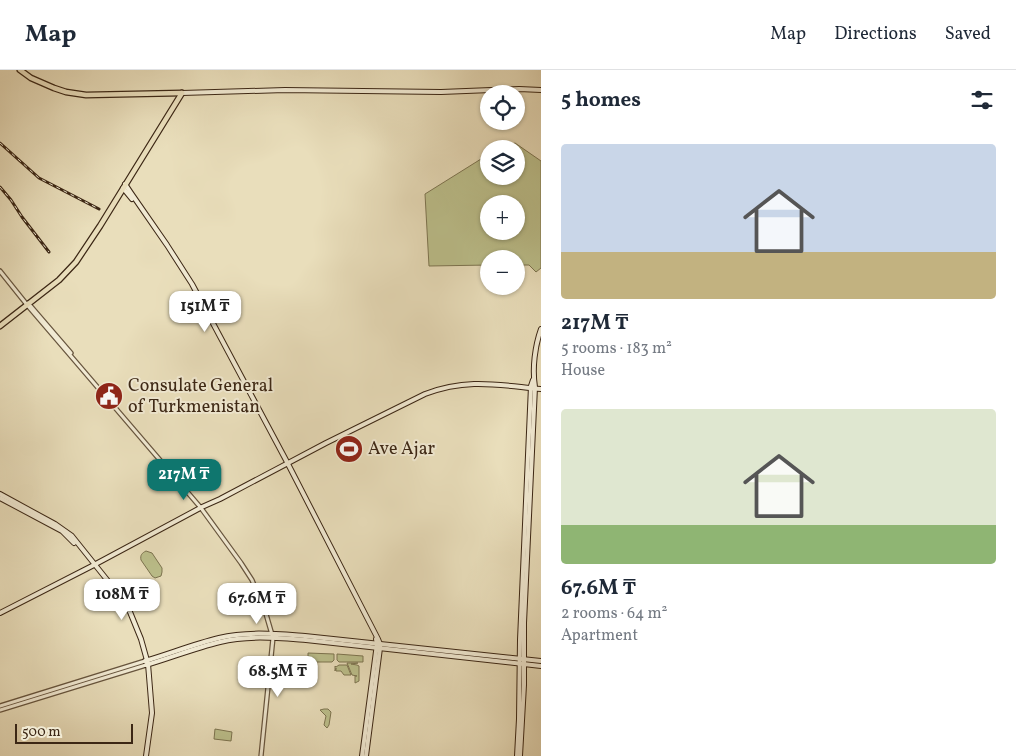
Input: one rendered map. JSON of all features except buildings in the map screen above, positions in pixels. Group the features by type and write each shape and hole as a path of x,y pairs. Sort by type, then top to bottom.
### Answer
{"main road":[{"path":"20,70 30,78 54,88 86,95 285,90 443,92 541,90"},
{"path":"0,326 59,280 83,252 182,93"},
{"path":"124,186 190,285 225,348 327,541 379,646 364,756"},
{"path":"519,756 524,686 522,662 533,387 536,347 541,329"},
{"path":"0,612 394,408 436,389 467,384 496,384 541,388"},
{"path":"519,756 520,670 524,651 533,387"},
{"path":"0,496 62,531 69,537 112,586 130,612 138,629 146,663 152,713 145,756"},
{"path":"146,663 239,637 274,636 305,636 512,663 535,660"},
{"path":"395,648 522,662 541,666"},
{"path":"524,651 527,656 541,661"},
{"path":"512,663 520,670"}],"street":[{"path":"0,271 201,507 242,561 260,594 270,619 274,636 262,756"},
{"path":"0,706 146,663"},
{"path":"0,710 146,663"}],"green space":[{"path":"525,150 541,161 541,268 536,272 529,265 525,265 525,250 480,250 480,265 429,266 425,194 480,160 480,185 525,185"},
{"path":"146,551 152,553 162,568 161,576 155,578 152,576 141,560 142,554"},
{"path":"308,653 334,654 334,660 332,662 308,662"},
{"path":"337,654 363,656 363,662 339,662"},
{"path":"347,663 358,663 351,664 359,666 359,681 355,683 355,676 357,676 352,675"},
{"path":"347,665 351,675 344,675 341,671 336,671 336,668 335,671 335,666"},
{"path":"328,709 331,712 327,728 324,725 326,716 320,710"},
{"path":"215,729 232,732 231,741 214,739"}],"railway":[{"path":"0,143 39,178 99,209"},
{"path":"0,187 49,252"}],"place":[{"name":"Consulate General of Turkmenistan","path":"109,396"},
{"name":"Ave Ajar","path":"349,449"}]}
